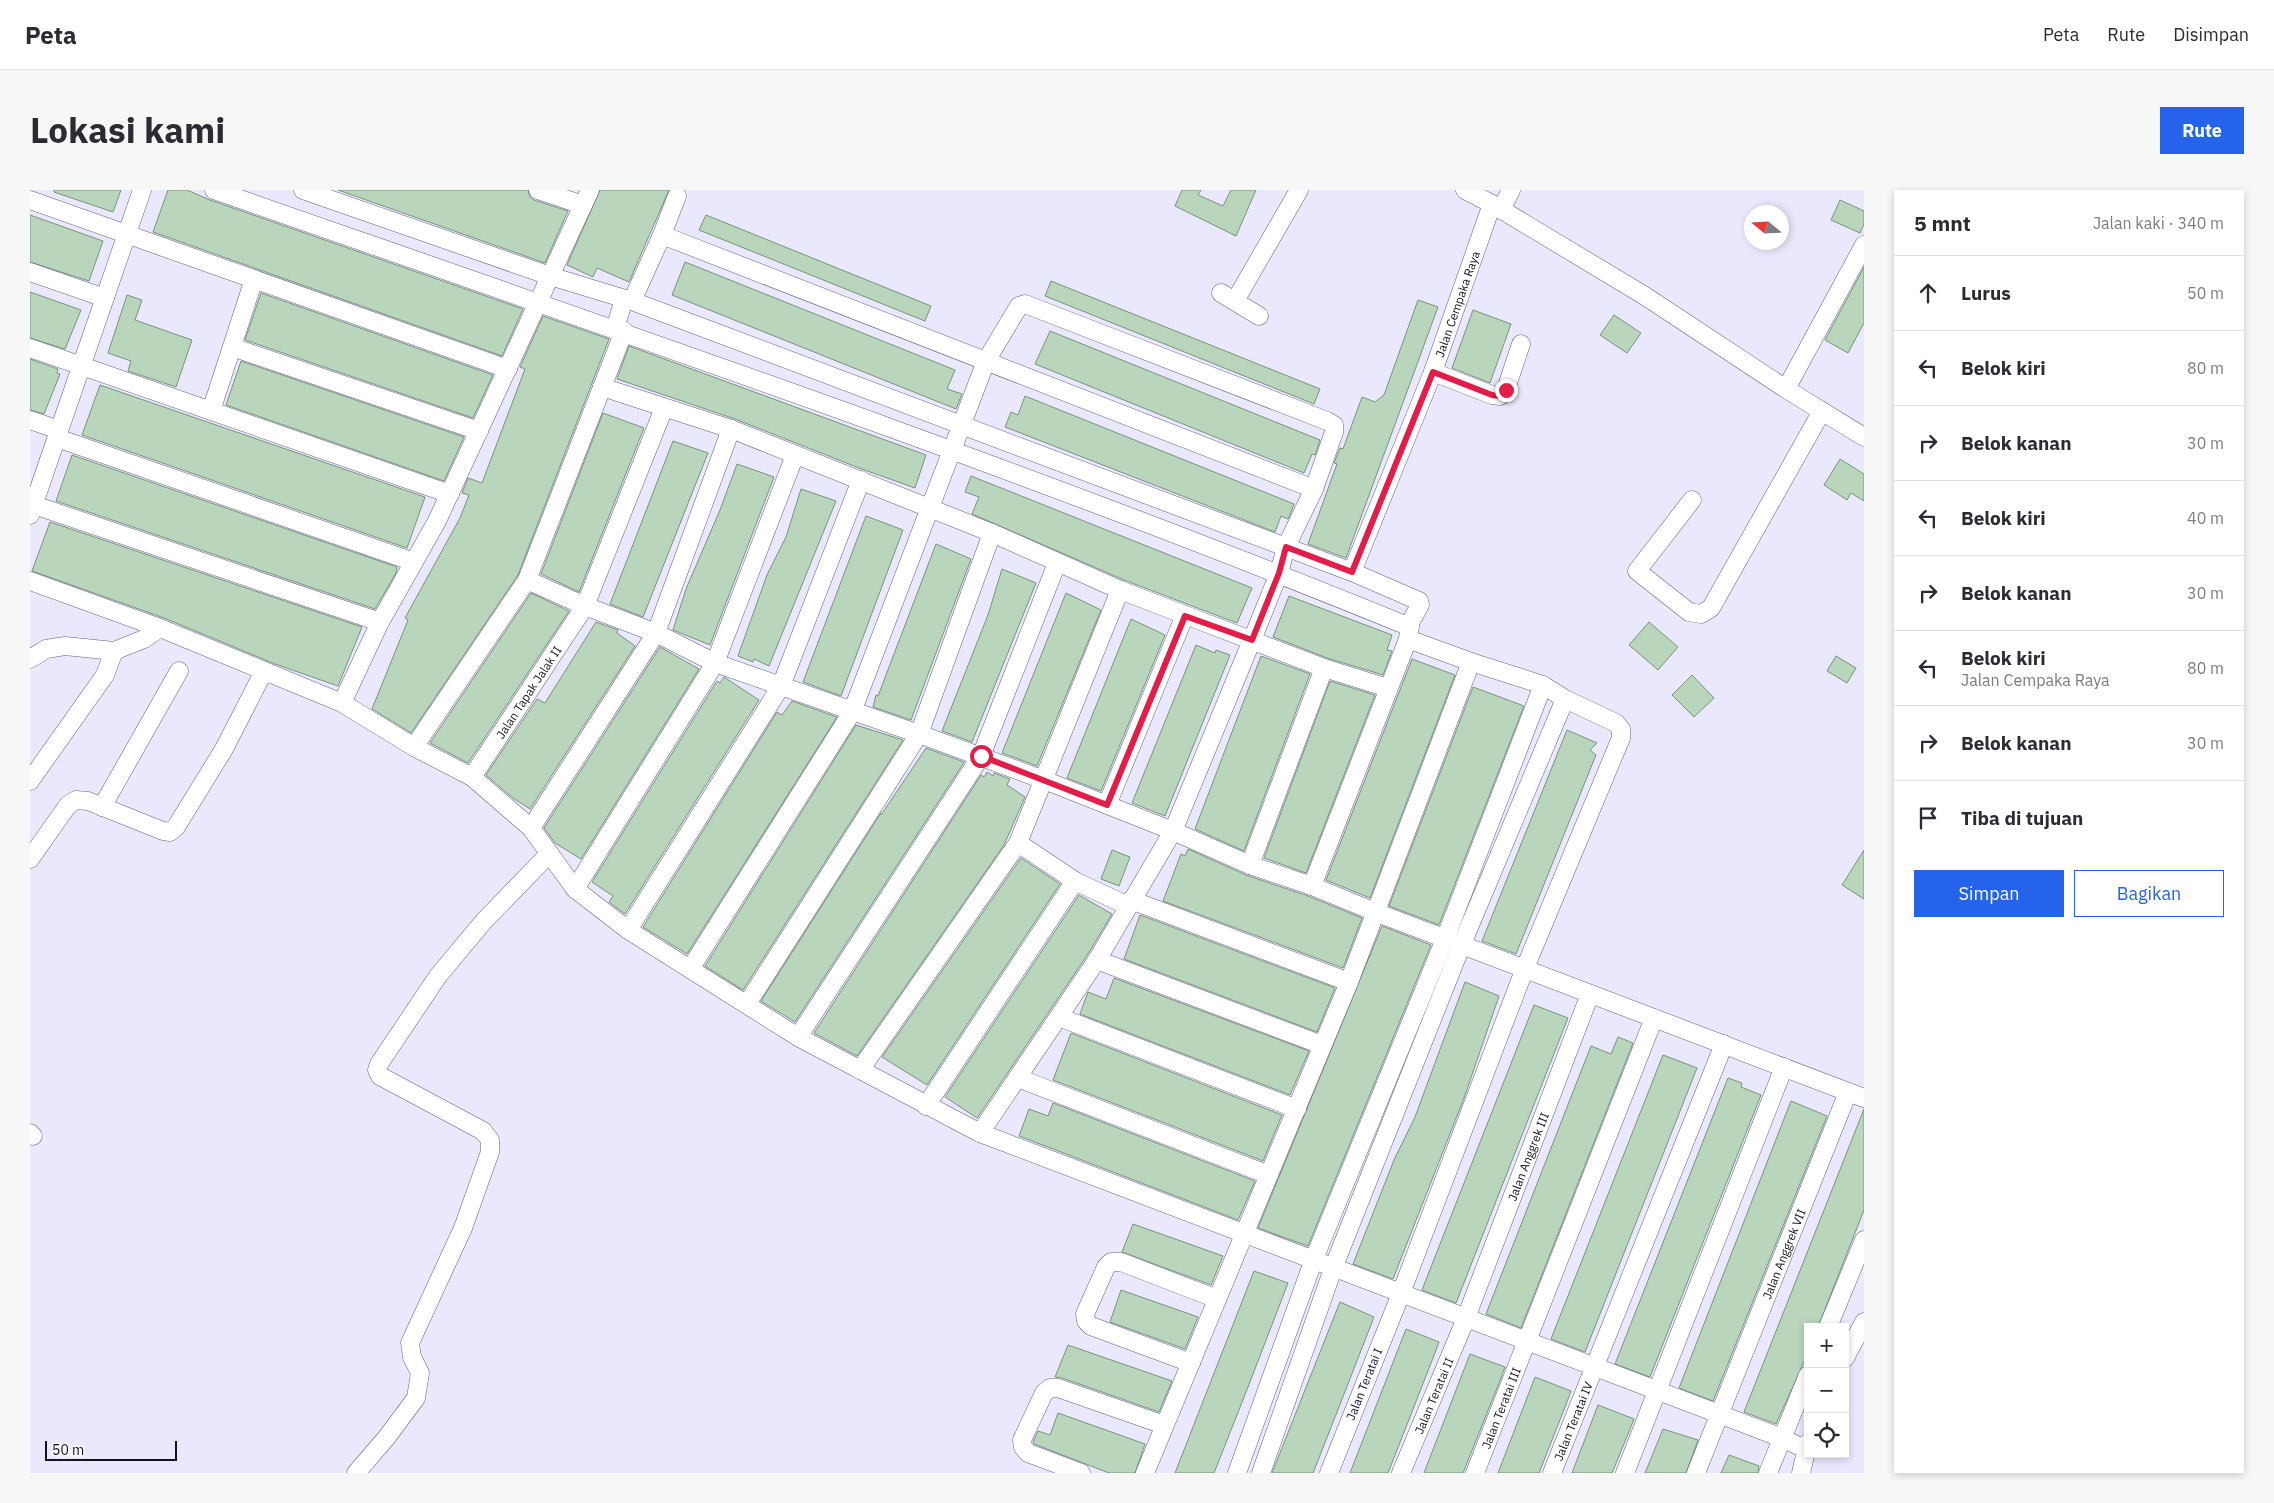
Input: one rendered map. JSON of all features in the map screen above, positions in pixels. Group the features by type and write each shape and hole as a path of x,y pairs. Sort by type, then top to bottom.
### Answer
{"street":[{"path":"142,190 32,504 380,622"},
{"path":"214,190 619,328 957,437 1286,548 1352,572 1419,601 1420,605 1409,629 1312,886"},
{"path":"303,190 549,278 626,302 957,437"},
{"path":"342,703 380,622 450,494 587,198 538,190"},
{"path":"1259,316 1228,297 1299,190"},
{"path":"1465,190 1497,207 1645,296 1786,389 1864,437"},
{"name":"Jalan Cempaka Raya","path":"1352,572 1497,207 1511,190"},
{"path":"414,747 527,580 602,387 626,302 662,235 677,196"},
{"path":"30,200 508,369"},
{"path":"662,235 1314,489"},
{"path":"1786,389 1864,245"},
{"path":"30,272 105,298"},
{"path":"211,411 254,279"},
{"path":"690,969 852,712 986,361 1019,306 1025,304 1334,425 1334,432 1314,489 1286,548 1279,572 1252,640 1173,831 1096,960 980,1132"},
{"path":"1433,372 1492,395 1500,396 1506,390 1521,344"},
{"path":"232,347 479,431"},
{"path":"30,348 450,494"},
{"path":"602,387 730,429 992,533 1056,563 1185,616 1324,668 1388,688"},
{"name":"Jalan Tapak Jalak II","path":"472,777 586,606 664,408"},
{"path":"1692,500 1637,571 1665,595 1689,612 1702,614 1711,608 1822,411"},
{"path":"30,420 58,434 414,562"},
{"path":"531,828 656,633 730,429"},
{"name":"Jalan Teratai I","path":"957,437 1279,572 1409,629 1471,662 1543,685 1565,699 1616,723 1621,729 1621,738 1525,968 1400,1295 1329,1473"},
{"path":"574,889 715,663 795,455"},
{"path":"628,930 781,686 861,480"},
{"path":"748,1004 919,734 992,533"},
{"path":"798,1037 981,756 1056,563"},
{"path":"527,580 586,606 656,633 715,663 981,756 1173,831 1250,865 1312,886 1445,939 1856,1095"},
{"path":"30,581 160,628 342,703 414,747 472,777 531,828 574,889 628,930 798,1037 926,1106 980,1132 1245,1235 1334,1266 1400,1295 1804,1445"},
{"path":"860,1070 1018,843 1120,590"},
{"path":"1107,805 1185,616"},
{"path":"30,659 46,650 65,646 114,651 144,639 160,628"},
{"path":"30,781 105,675 114,651"},
{"path":"1145,1473 1349,982 1471,662"},
{"path":"1250,865 1324,668"},
{"path":"102,807 179,671"},
{"path":"30,859 68,805 76,800 88,801 163,831 170,832 176,827 224,749 264,671"},
{"path":"1237,1473 1314,1259 1445,939 1543,685"},
{"path":"1261,1473 1334,1266 1462,944 1565,699"},
{"path":"1018,843 1076,881 1130,903 1349,982"},
{"path":"356,1473 387,1437 416,1398 420,1373 412,1357 410,1343 463,1228 490,1152 490,1140 483,1132 380,1076 379,1064 438,976 484,921 549,854"},
{"path":"926,1106 1076,881"},
{"path":"1096,960 1322,1045"},
{"name":"Jalan Anggrek III","path":"1466,1318 1590,994"},
{"path":"1059,1017 1297,1109"},
{"name":"Jalan Teratai III","path":"1475,1473 1654,1018"},
{"name":"Jalan Teratai IV","path":"1552,1473 1724,1044"},
{"path":"1625,1473 1784,1067"},
{"path":"1018,1078 1269,1175"},
{"name":"Jalan Anggrek VII","path":"1696,1473 1719,1414 1856,1095"},
{"path":"1830,1323 1864,1240"},
{"path":"1191,1363 1091,1326 1086,1321 1085,1314 1106,1267 1111,1262 1121,1262 1218,1299"},
{"name":"Jalan Teratai II","path":"1401,1473 1466,1318"},
{"path":"1849,1352 1862,1331"},
{"path":"1768,1473 1804,1385"},
{"path":"1081,1473 1028,1453 1023,1448 1022,1440 1044,1393 1050,1388 1058,1388 1164,1425"},
{"path":"1801,1473 1804,1458"}],"building":[{"path":"54,190 121,190 113,212 54,192"},
{"path":"168,190 187,190 210,200 523,309 502,356 153,232"},
{"path":"338,190 528,190 530,197 534,200 568,211 545,263"},
{"path":"600,190 669,190 629,282 597,268 593,277 567,265"},
{"path":"1182,190 1201,190 1198,195 1223,206 1231,190 1256,190 1236,236 1175,206"},
{"path":"1840,200 1864,211 1864,224 1860,233 1831,220"},
{"path":"30,215 103,241 89,281 30,262"},
{"path":"706,215 931,306 925,321 699,230"},
{"path":"685,262 955,370 947,389 962,394 956,409 672,295"},
{"path":"1864,267 1864,323 1848,353 1825,340"},
{"path":"1051,281 1320,389 1314,404 1045,296"},
{"path":"30,292 81,310 65,349 30,338"},
{"path":"261,293 493,375 473,418 245,340"},
{"path":"127,295 142,300 135,320 192,340 176,387 128,371 131,361 108,353"},
{"path":"1418,300 1438,307 1346,558 1308,544 1337,464 1334,463 1340,448 1343,449 1362,397 1375,402 1384,395"},
{"path":"1473,310 1511,324 1490,383 1452,368"},
{"path":"1614,315 1641,333 1627,353 1600,335"},
{"path":"543,316 609,339 518,575 411,733 372,709 408,620 405,618 460,518 469,495 462,493 468,478 482,483 525,369 520,367"},
{"path":"1050,331 1320,440 1315,455 1312,454 1304,473 1035,364"},
{"path":"629,346 926,455 915,488 735,419 617,379"},
{"path":"30,359 58,369 57,373 60,374 44,414 30,410"},
{"path":"241,361 464,437 444,481 226,405"},
{"path":"100,385 425,497 407,548 82,435"},
{"path":"1025,396 1294,504 1290,515 1288,519 1281,516 1275,532 1005,427 1011,412 1018,415"},
{"path":"603,413 644,428 579,592 541,574"},
{"path":"673,441 708,453 643,617 610,604"},
{"path":"72,455 397,567 396,573 375,609 56,501"},
{"path":"1840,459 1864,474 1864,501 1851,493 1847,500 1824,485"},
{"path":"737,464 774,477 710,645 673,630 686,589 720,510"},
{"path":"971,476 1252,588 1237,623 1124,580 972,514 979,497 965,492"},
{"path":"801,489 836,501 769,666 754,659 753,662 738,656 767,575 786,537"},
{"path":"866,516 903,530 841,696 803,682"},
{"path":"50,522 362,627 338,686 275,664 164,618 32,571"},
{"path":"936,544 971,559 911,720 873,707 876,695 878,696"},
{"path":"1002,569 1036,583 972,742 942,731 988,615"},
{"path":"531,593 569,611 468,763 430,743"},
{"path":"1066,593 1101,610 1037,766 1002,753"},
{"path":"1289,596 1392,635 1387,650 1392,651 1383,675 1327,658 1273,637"},
{"path":"1131,619 1165,635 1101,791 1067,778"},
{"path":"596,622 618,630 617,633 635,646 530,809 513,798 486,775 537,699 545,703"},
{"path":"1649,622 1678,647 1658,670 1629,645"},
{"path":"1196,645 1215,653 1216,650 1230,655 1165,816 1132,803"},
{"path":"660,647 699,669 581,859 555,843 544,828"},
{"path":"1261,656 1310,674 1244,851 1195,829"},
{"path":"1836,656 1856,668 1847,683 1827,671"},
{"path":"1412,659 1455,675 1370,898 1326,880"},
{"path":"1692,675 1714,698 1694,717 1672,695"},
{"path":"724,677 759,700 625,914 609,902 613,896 592,882 717,681 720,683"},
{"path":"1330,681 1375,695 1306,873 1264,858"},
{"path":"1473,687 1524,706 1439,925 1389,906"},
{"path":"792,701 837,717 687,954 643,927 777,712 782,715"},
{"path":"856,725 903,740 743,990 705,966"},
{"path":"1567,730 1597,743 1590,750 1596,755 1516,954 1482,941"},
{"path":"926,748 964,762 795,1022 761,1001 881,813 881,815"},
{"path":"987,772 993,776 994,773 1010,779 1007,785 1025,797 1004,845 857,1056 814,1033 981,775 984,777"},
{"path":"1188,849 1246,875 1308,896 1362,918 1343,968 1163,901 1181,854 1185,856"},
{"path":"1112,850 1130,857 1119,886 1101,879"},
{"path":"1864,850 1864,899 1842,885"},
{"path":"1021,858 1060,884 927,1085 882,1057"},
{"path":"1079,895 1112,914 1088,954 977,1118 945,1097"},
{"path":"1140,915 1335,988 1317,1032 1124,959"},
{"path":"1382,926 1431,945 1308,1246 1258,1228"},
{"path":"1114,978 1309,1051 1290,1095 1080,1014 1088,992 1106,999"},
{"path":"1465,982 1499,996 1464,1098 1393,1279 1353,1264 1394,1160 1415,1117"},
{"path":"1534,1005 1568,1018 1456,1303 1422,1290"},
{"path":"1071,1033 1282,1115 1263,1161 1053,1080"},
{"path":"1618,1037 1633,1043 1521,1328 1486,1314 1591,1046 1611,1054"},
{"path":"1663,1055 1697,1068 1585,1352 1551,1339"},
{"path":"1728,1078 1742,1083 1741,1087 1761,1095 1650,1377 1615,1364"},
{"path":"1791,1101 1827,1116 1713,1401 1679,1388"},
{"path":"1053,1103 1255,1181 1238,1220 1019,1136 1029,1109 1048,1116"},
{"path":"1864,1109 1864,1210 1820,1323 1804,1323 1804,1362 1776,1424 1744,1412"},
{"path":"1133,1224 1223,1256 1211,1285 1122,1252"},
{"path":"1254,1271 1288,1283 1248,1387 1214,1473 1175,1473"},
{"path":"1121,1290 1198,1317 1185,1349 1110,1322"},
{"path":"1340,1302 1374,1317 1313,1473 1272,1473"},
{"path":"1406,1329 1439,1342 1433,1358 1388,1473 1350,1473"},
{"path":"1068,1345 1172,1381 1159,1412 1055,1377"},
{"path":"1470,1354 1505,1367 1499,1383 1463,1473 1424,1473"},
{"path":"1535,1377 1571,1391 1565,1407 1539,1473 1498,1473"},
{"path":"1598,1405 1634,1419 1612,1473 1572,1473"},
{"path":"1058,1413 1145,1444 1135,1473 1109,1473 1034,1444 1033,1442 1038,1431 1050,1435"},
{"path":"1663,1429 1698,1440 1686,1473 1645,1473"},
{"path":"1729,1455 1759,1466 1758,1473 1721,1473"}],"route":[{"path":"981,756 1107,805 1185,616 1252,640 1279,573 1286,547 1352,572 1433,372 1492,395 1500,396 1506,390"}]}
